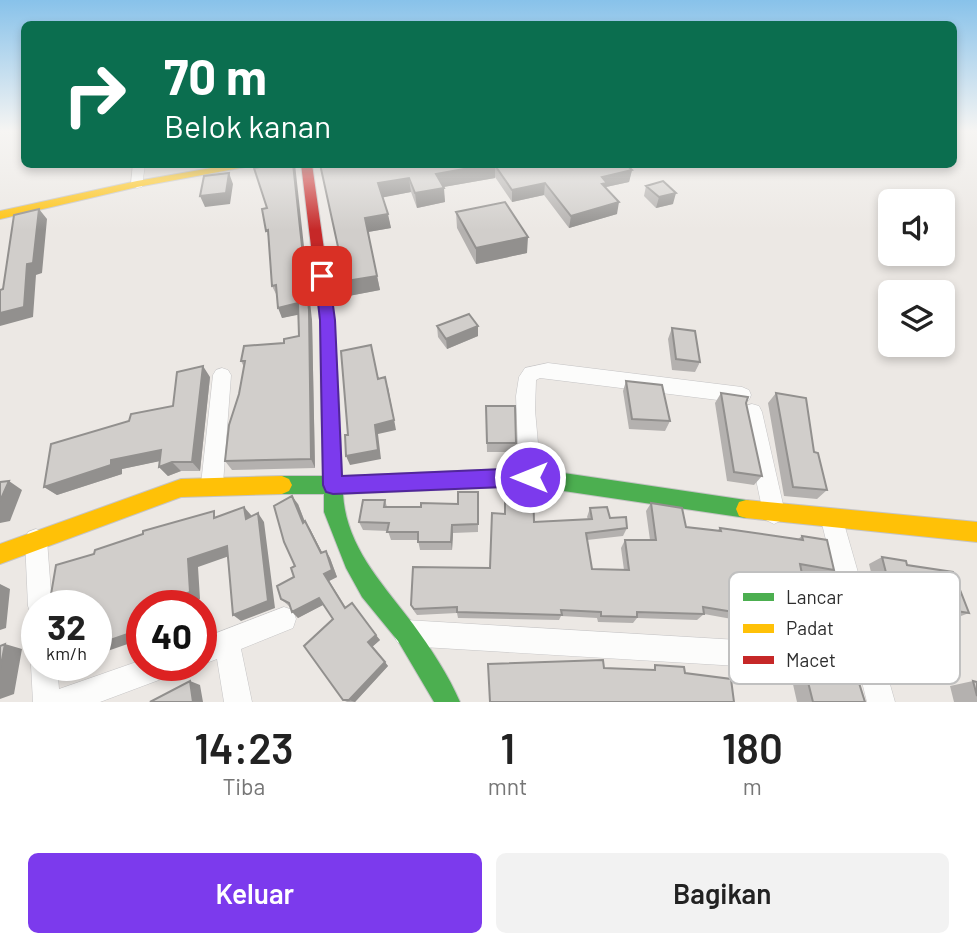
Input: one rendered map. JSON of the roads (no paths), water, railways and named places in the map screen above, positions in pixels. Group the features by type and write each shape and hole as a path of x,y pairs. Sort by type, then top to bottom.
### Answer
{"street":[{"path":"137,184 139,168"},
{"path":"0,215 137,184 233,168"},
{"path":"307,168 327,320 334,512 353,561 370,589 406,633 448,702"},
{"path":"530,477 525,392 528,378 534,372 548,370 747,403 774,513"},
{"path":"212,484 222,375"},
{"path":"0,554 166,492 212,484 333,485 530,477 774,513 977,532"},
{"path":"832,520 846,572"},
{"path":"36,540 39,590"},
{"path":"217,646 284,619"},
{"path":"406,633 729,652"},
{"path":"227,643 238,702"},
{"path":"62,702 126,679"},
{"path":"45,681 47,702"},
{"path":"876,684 881,702"}]}
